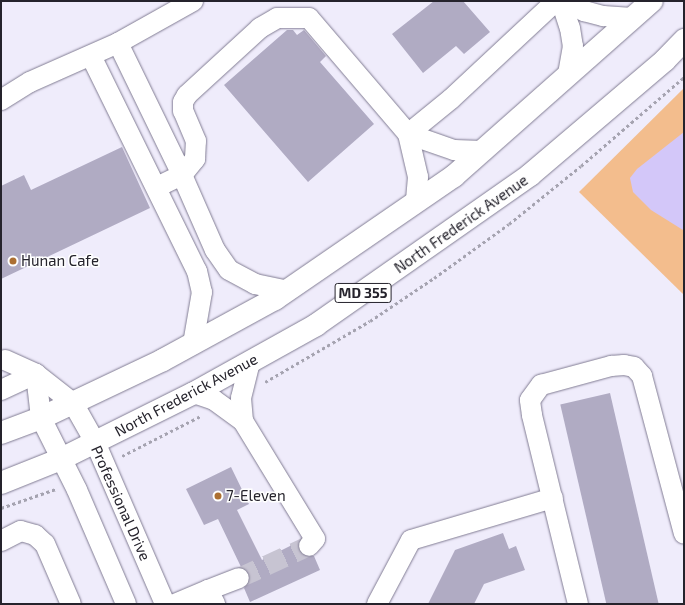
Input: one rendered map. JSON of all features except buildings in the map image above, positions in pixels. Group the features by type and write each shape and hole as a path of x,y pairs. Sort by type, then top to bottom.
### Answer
{"main road":[{"name":"MD 355","path":"1,433 41,418 193,344 286,291 454,176 652,1"},
{"name":"North Frederick Avenue","path":"1,483 61,459 194,393 316,325 530,175 665,60 684,40"}],"street":[{"path":"1,100 30,82 118,43 193,1"},
{"path":"408,134 451,99 556,1"},
{"path":"561,1 570,28 573,46 568,75"},
{"path":"566,1 584,11 603,16 632,18"},
{"path":"157,187 182,175 195,159 196,141 183,111 183,102 260,28 277,18 309,18 408,134 418,177 416,202"},
{"path":"118,43 182,175 215,250 229,270 255,284 286,291"},
{"path":"91,56 157,187 197,271 202,292 193,344"},
{"path":"408,134 454,150 482,151"},
{"path":"5,360 36,374 73,403"},
{"path":"243,421 241,398 250,362"},
{"path":"578,604 532,415 530,400 535,390 541,385 624,364 634,367 642,376 684,534"},
{"path":"1,390 36,374"},
{"path":"36,374 41,418 126,604"},
{"path":"194,393 214,400 243,421 315,539 309,546"},
{"name":"Professional Drive","path":"73,403 95,442 165,604"},
{"path":"377,604 411,540 553,498"},
{"path":"1,541 21,532 35,534 45,544 71,604"},
{"path":"176,604 212,597 239,578"}],"shaded area":[{"path":"684,88 684,295 579,192"},
{"path":"684,132 683,230 651,210 633,192 630,178 637,169"}],"tunnel":[{"path":"239,578 309,546"}],"place":[{"name":"Hunan Cafe","path":"13,261"},
{"name":"7-Eleven","path":"218,496"}]}
